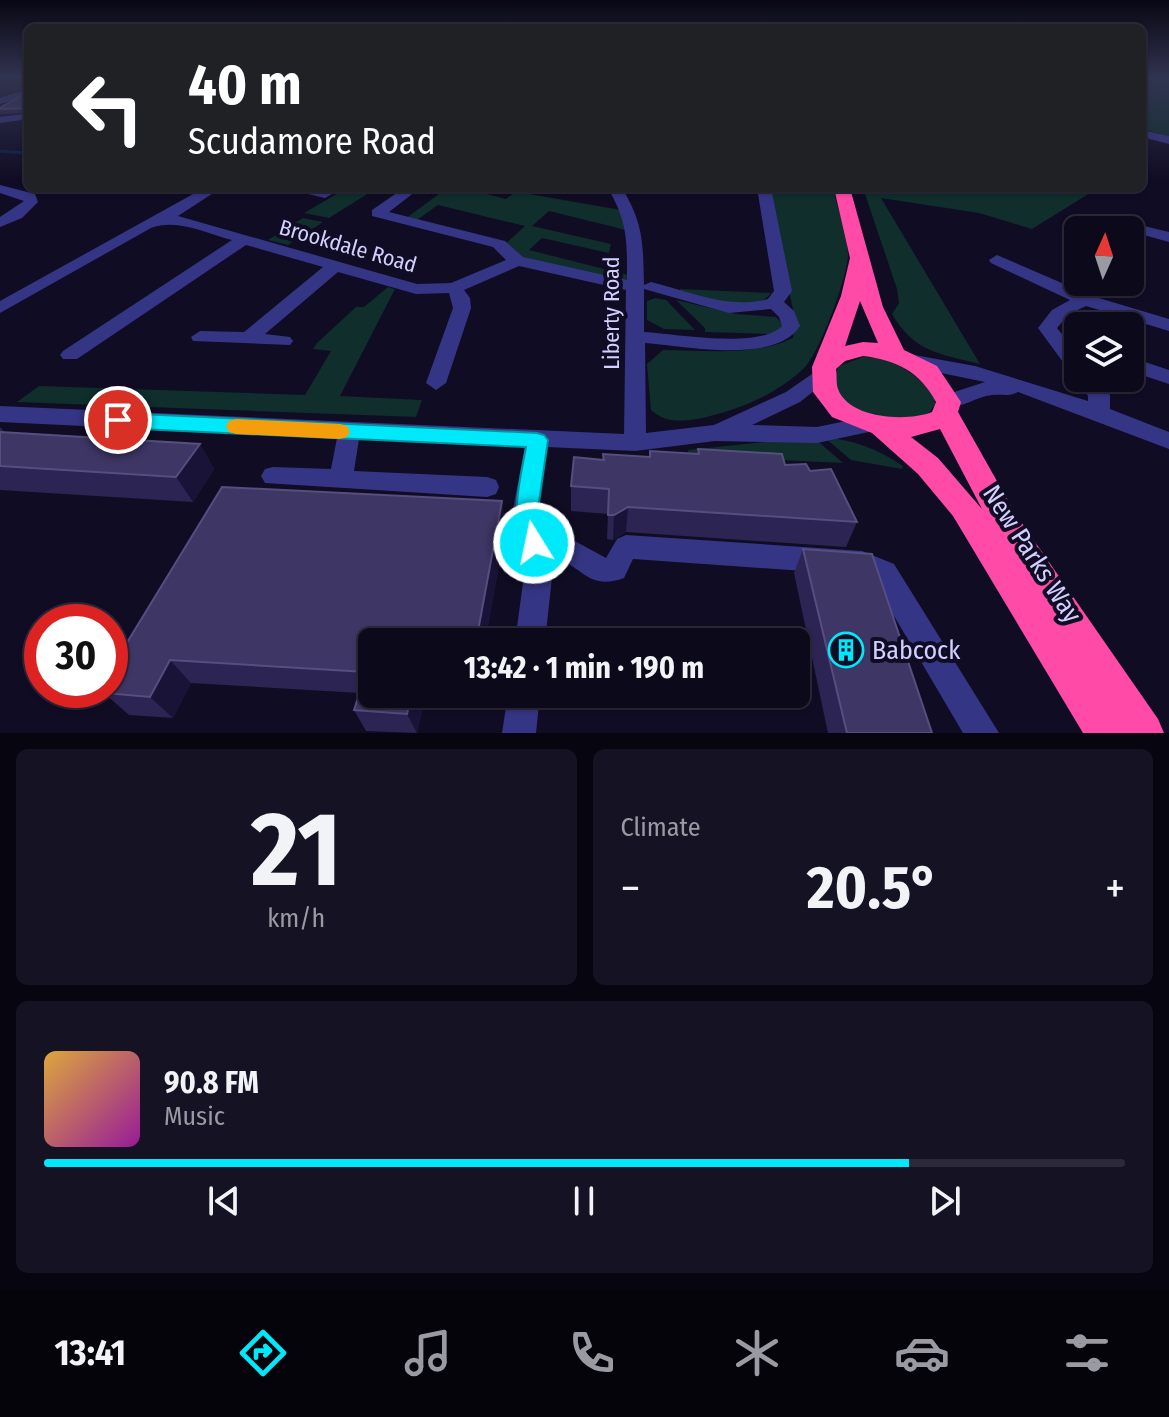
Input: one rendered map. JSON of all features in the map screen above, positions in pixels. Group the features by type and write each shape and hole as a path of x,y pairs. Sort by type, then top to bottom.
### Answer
{"highway":[{"path":"843,192 872,307 902,357"},
{"path":"825,368 837,355 863,349 902,357 936,379 946,408 936,422 922,428 876,425 839,406 829,395 825,368 851,296 858,257"},
{"name":"New Parks Way","path":"946,408 1004,522 1144,733"},
{"name":"New Parks Way","path":"876,425 928,466 964,507 1106,733"}],"street":[{"path":"0,120 24,117"},
{"path":"1146,134 1169,140"},
{"path":"0,189 30,197 31,202 27,208 0,223"},
{"path":"0,308 146,225 165,219 173,210 207,192"},
{"path":"407,192 377,213 501,244 517,261 614,284 643,286 735,308 753,309 774,303 783,291 765,192"},
{"name":"Liberty Road","path":"617,192 630,213 643,286 634,337 635,443"},
{"name":"Brookdale Road","path":"165,219 416,289 454,288 517,261"},
{"path":"1144,234 1169,237"},
{"path":"70,355 243,240"},
{"path":"997,260 1021,266 1048,284 1086,300 1169,325"},
{"path":"248,338 335,266"},
{"path":"436,383 462,308 461,298 454,288"},
{"path":"1064,351 1047,328 1054,318 1086,300"},
{"path":"634,337 757,343 780,338 791,326 788,315 774,303"},
{"path":"200,337 283,341"},
{"path":"1053,338 1064,342"},
{"path":"902,357 944,365 1099,413 1169,441"},
{"path":"715,433 793,397 825,368"},
{"path":"1144,369 1169,377"},
{"path":"946,408 990,388 1032,392"},
{"path":"1097,392 1099,413"},
{"path":"0,414 635,443 715,433 817,435 876,425"},
{"path":"341,479 349,432"},
{"path":"532,628 539,568 526,509 537,440"},
{"path":"273,476 487,487"},
{"path":"534,543 566,549 592,569 602,572 614,569 626,547 862,563 884,573 982,733"},
{"path":"519,733 522,708"}],"green space":[{"path":"1146,112 1169,112 1169,136 1146,130"},
{"path":"340,192 371,192 329,218 304,213"},
{"path":"442,192 479,192 506,199 515,192 531,192 529,194 621,210 626,230 549,211 532,226 611,244 609,253 542,238 529,250 632,276 635,286 517,261 503,246 525,226 438,205 414,222 405,219"},
{"path":"771,192 834,192 848,246 847,265 825,330 811,359 796,376 751,403 689,420 673,420 658,415 651,410 647,364 663,350 746,350 793,338 796,322 776,235"},
{"path":"864,192 1092,192 1032,229 979,213 881,198 980,364 929,350 909,336 892,314 899,303"},
{"path":"303,218 323,222 288,245 268,240"},
{"path":"388,287 395,289 340,396 422,400 416,417 17,402 39,386 305,395 331,351 313,349 317,343 356,307 364,307"},
{"path":"680,289 771,293 754,303 742,304 680,292"},
{"path":"655,298 666,300 695,330 664,329 647,320 647,301"},
{"path":"676,300 736,314 776,317 783,325 775,334 705,332 705,328"},
{"path":"863,357 894,363 918,379 934,394 935,404 930,412 900,419 865,412 850,404 839,394 835,381 839,366"},
{"path":"813,437 843,463 689,456 688,450"},
{"path":"824,437 875,450 903,466 902,469 851,460"}],"building":[{"path":"0,432 200,444 176,477 0,466"},
{"path":"698,449 782,454 785,465 806,464 810,471 831,469 857,522 628,507 608,515 609,489 571,486 574,457 604,460 603,454 650,457 650,451 699,454"},
{"path":"222,487 502,501 479,628 358,628 358,672 170,660 150,697 128,695 128,641"},
{"name":"Babcock","path":"803,549 872,554 932,733 847,733"},
{"path":"358,697 358,708 408,708 407,714 354,710"}],"waterway":[{"path":"0,151 24,153"}],"slow traffic":[{"path":"236,426 340,432"}],"place":[{"name":"Babcock","path":"846,650"}],"route":[{"path":"118,420 537,440 526,509 534,543"}]}
